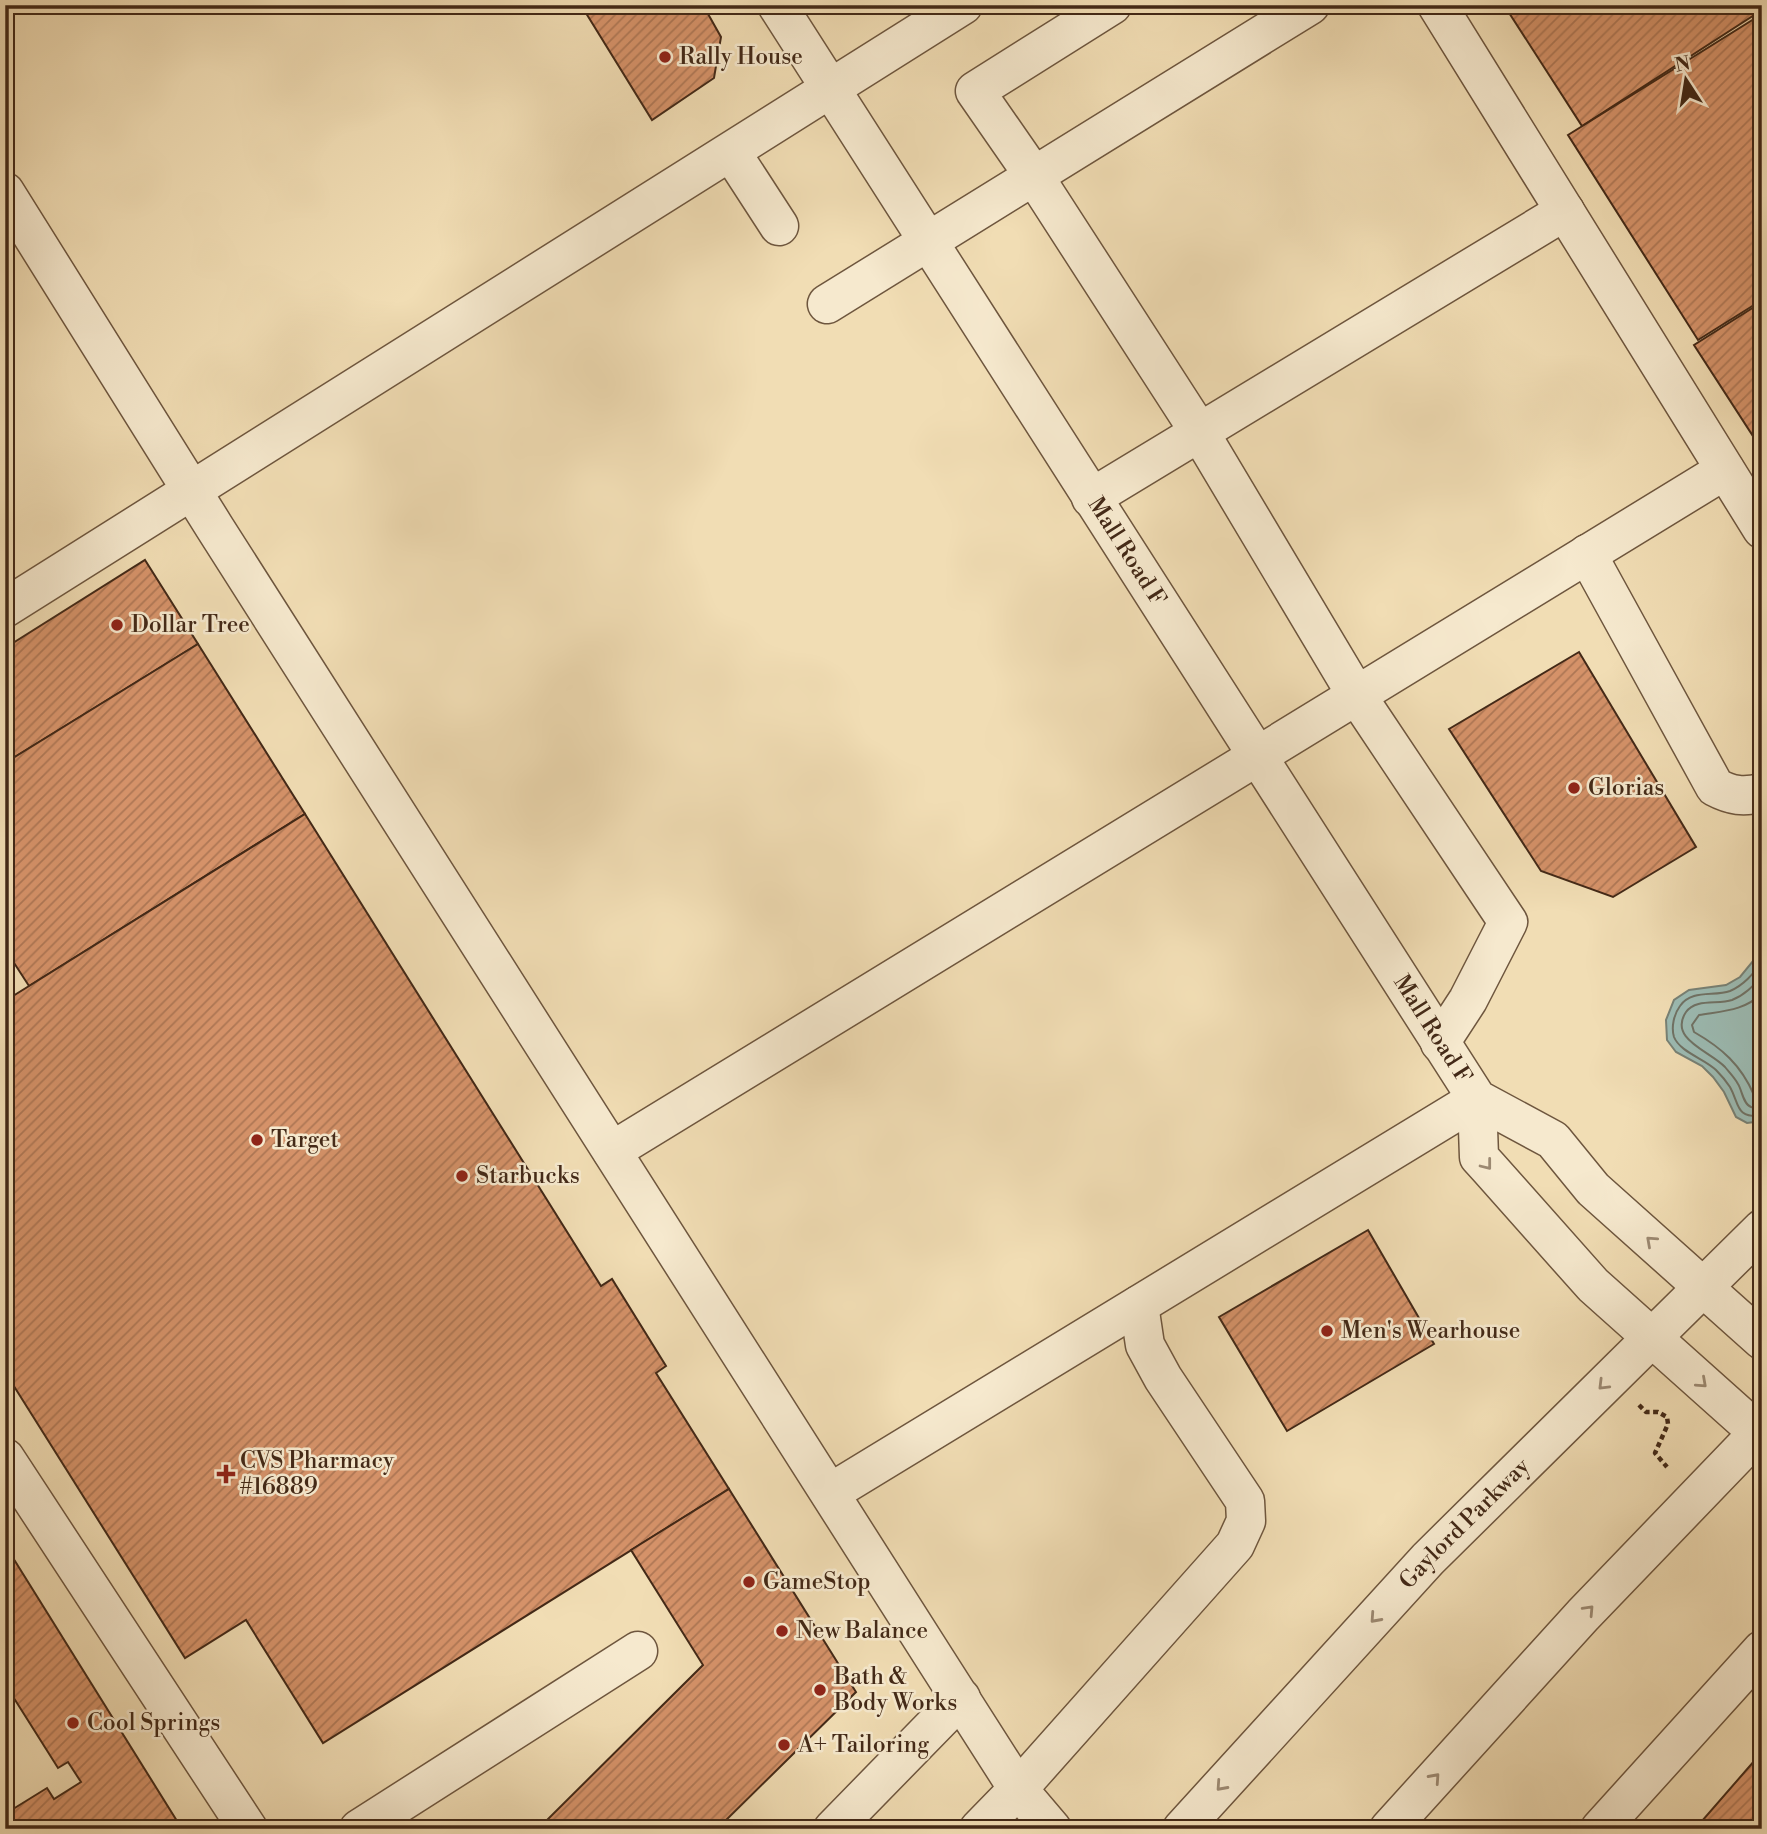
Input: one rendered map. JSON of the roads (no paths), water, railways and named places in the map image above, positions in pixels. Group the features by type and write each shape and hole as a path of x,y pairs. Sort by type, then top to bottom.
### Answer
{"street":[{"name":"Mall Road F","path":"777,5 1477,1100 1553,1140 1593,1189 1762,1340"},
{"path":"5,608 963,5"},
{"path":"1112,5 975,91 1034,176 1200,433 1357,696 1508,922 1468,1000 1440,1043"},
{"path":"827,304 1310,5"},
{"path":"1437,5 1725,470 1760,522"},
{"path":"731,152 779,226"},
{"path":"5,192 1018,1788 1052,1829"},
{"path":"1091,498 1564,211"},
{"path":"612,1151 1725,470"},
{"path":"1587,554 1715,786 1730,795 1762,793"},
{"name":"Mall Road F","path":"1477,1100 1479,1157 1593,1284 1760,1433"},
{"path":"830,1493 1477,1100"},
{"name":"Gaylord Parkway","path":"1182,1829 1428,1559 1762,1229"},
{"path":"979,1829 1235,1545 1246,1521 1245,1501 1163,1378 1145,1345 1139,1305"},
{"path":"1390,1829 1583,1615 1760,1433"},
{"path":"5,1458 248,1829"},
{"path":"1600,1829 1762,1650"},
{"path":"359,1829 638,1651"},
{"path":"833,1829 961,1698"}],"water":[{"path":"1762,950 1762,1121 1747,1123 1736,1117 1724,1092 1702,1066 1676,1052 1667,1040 1666,1020 1674,1000 1689,990 1726,985 1740,977"}],"place":[{"name":"Rally House","path":"665,57"},
{"name":"Dollar Tree","path":"117,625"},
{"name":"Glorias","path":"1574,788"},
{"name":"Target","path":"257,1140"},
{"name":"Starbucks","path":"462,1176"},
{"name":"Men's Wearhouse","path":"1327,1331"},
{"name":"CVS Pharmacy #16889","path":"226,1474"},
{"name":"GameStop","path":"749,1582"},
{"name":"New Balance","path":"782,1631"},
{"name":"Bath & Body Works","path":"820,1690"},
{"name":"Cool Springs","path":"73,1723"},
{"name":"A+ Tailoring","path":"784,1745"}]}
